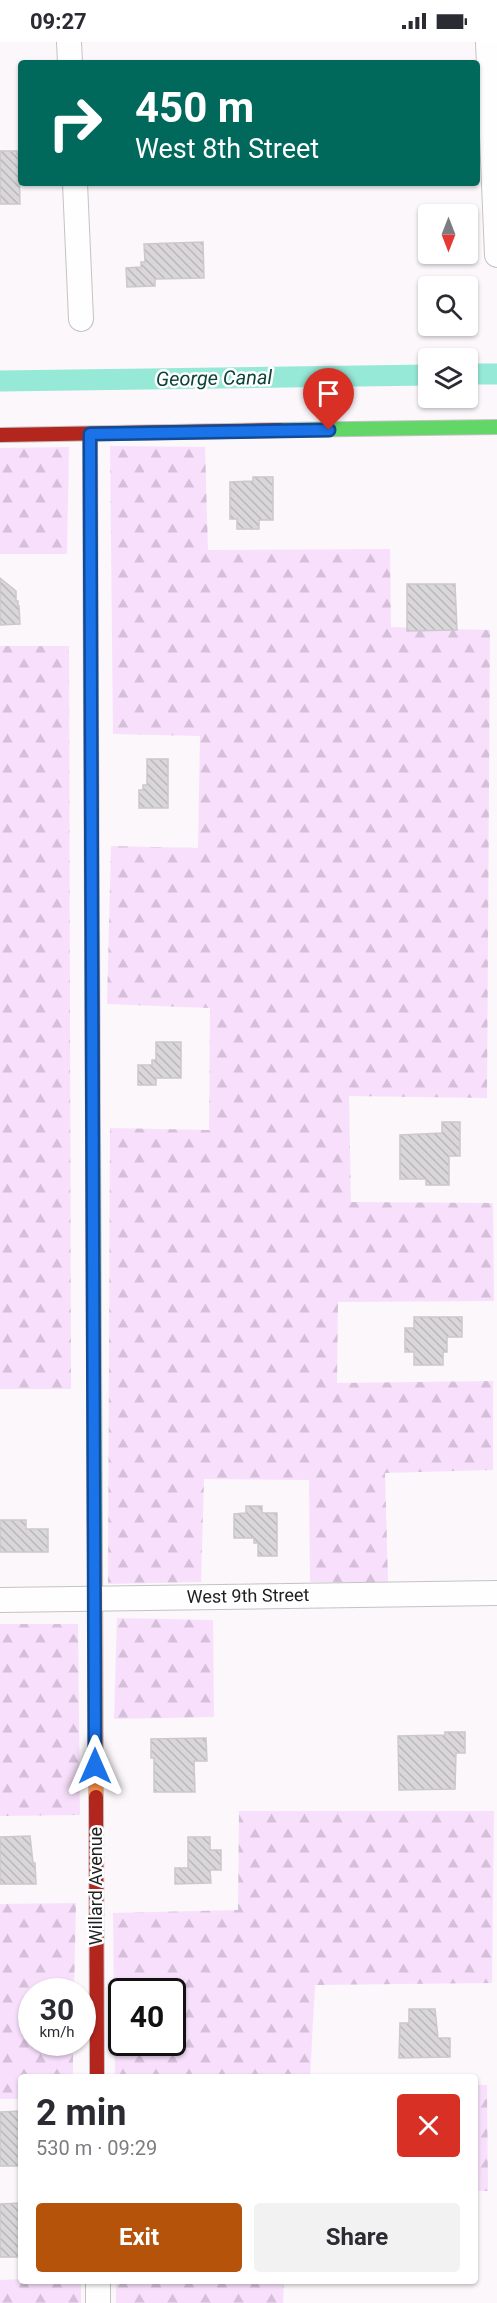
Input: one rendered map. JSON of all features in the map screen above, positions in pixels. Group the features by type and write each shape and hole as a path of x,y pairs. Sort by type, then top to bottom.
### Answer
{"street":[{"path":"69,42 70,60"},
{"path":"488,42 497,255"},
{"path":"75,186 81,320"},
{"path":"0,435 497,427"},
{"name":"Willard Avenue","path":"90,434 97,2074"},
{"name":"West 9th Street","path":"0,1600 497,1593"},
{"path":"98,2284 98,2303"}],"green space":[{"path":"110,446 205,447 208,550 390,549 391,627 490,630 487,1098 349,1096 351,1202 493,1203 494,1301 338,1302 337,1383 493,1381 493,1470 385,1473 388,1582 310,1582 309,1480 204,1479 201,1582 108,1584 110,1128 209,1130 210,1008 107,1004 111,846 198,848 200,736 113,734"},
{"path":"69,447 67,554 0,554 0,448"},
{"path":"0,646 69,646 71,1389 0,1389"},
{"path":"117,1618 213,1620 214,1717 114,1719"},
{"path":"0,1624 78,1624 80,1815 0,1816"},
{"path":"239,1811 494,1811 492,1983 315,1985 310,2074 115,2074 115,2056 186,2056 186,1978 114,1978 113,1913 238,1910"},
{"path":"76,1903 74,1978 18,1978 18,2056 73,2056 73,2074 18,2074 18,2099 0,2099 0,1904"},
{"path":"478,2085 487,2085 488,2191 478,2191"},
{"path":"18,2279 18,2284 81,2284 81,2303 0,2303 0,2280"},
{"path":"116,2284 284,2284 283,2303 116,2303"}],"building":[{"path":"0,151 17,151 20,204 0,204"},
{"path":"203,242 204,278 155,279 155,286 127,287 126,268 141,267 141,262 145,262 144,244"},
{"path":"253,477 273,477 273,520 259,520 259,529 237,529 237,519 230,519 230,482 253,481"},
{"path":"0,578 16,591 20,624 0,625"},
{"path":"407,584 455,584 457,630 407,631"},
{"path":"147,759 168,759 168,808 139,808 139,790 143,790 143,785 147,785"},
{"path":"156,1042 181,1042 181,1078 156,1078 156,1085 138,1085 138,1065 152,1065 152,1060 156,1060"},
{"path":"442,1122 460,1122 460,1156 449,1156 449,1185 426,1185 426,1179 400,1179 400,1135 442,1133"},
{"path":"414,1317 462,1317 462,1337 447,1337 447,1352 443,1352 443,1365 414,1365 414,1352 405,1352 405,1328 414,1328"},
{"path":"246,1506 262,1506 262,1513 277,1513 277,1556 258,1556 258,1543 254,1543 254,1538 234,1538 234,1514 246,1513"},
{"path":"0,1520 26,1520 26,1529 48,1529 48,1552 0,1552"},
{"path":"445,1732 465,1732 465,1753 456,1753 455,1789 399,1790 398,1736 445,1735"},
{"path":"206,1738 207,1761 194,1761 195,1792 154,1792 154,1758 151,1758 151,1739"},
{"path":"30,1836 36,1884 0,1884 0,1837"},
{"path":"188,1837 210,1837 210,1850 221,1850 221,1870 210,1870 211,1883 175,1884 175,1868 188,1868"},
{"path":"409,2009 435,2009 438,2038 450,2038 450,2057 399,2058 400,2023 409,2023"},
{"path":"18,2111 18,2166 0,2166 0,2112"},
{"path":"18,2203 18,2257 0,2257 0,2204"}],"waterway":[{"name":"George Canal","path":"478,374 497,374"},
{"name":"George Canal","path":"0,381 418,375"}],"traffic: fast":[{"path":"280,430 497,427"},
{"path":"93,1133 95,1554"}],"traffic: slow":[{"path":"90,434 91,721"},
{"path":"95,1554 96,1797"}],"traffic: jam":[{"path":"0,435 280,430"},
{"path":"91,721 93,1133"},
{"path":"96,1797 97,2074"}],"route":[{"path":"95,1766 90,434 329,430"}]}
